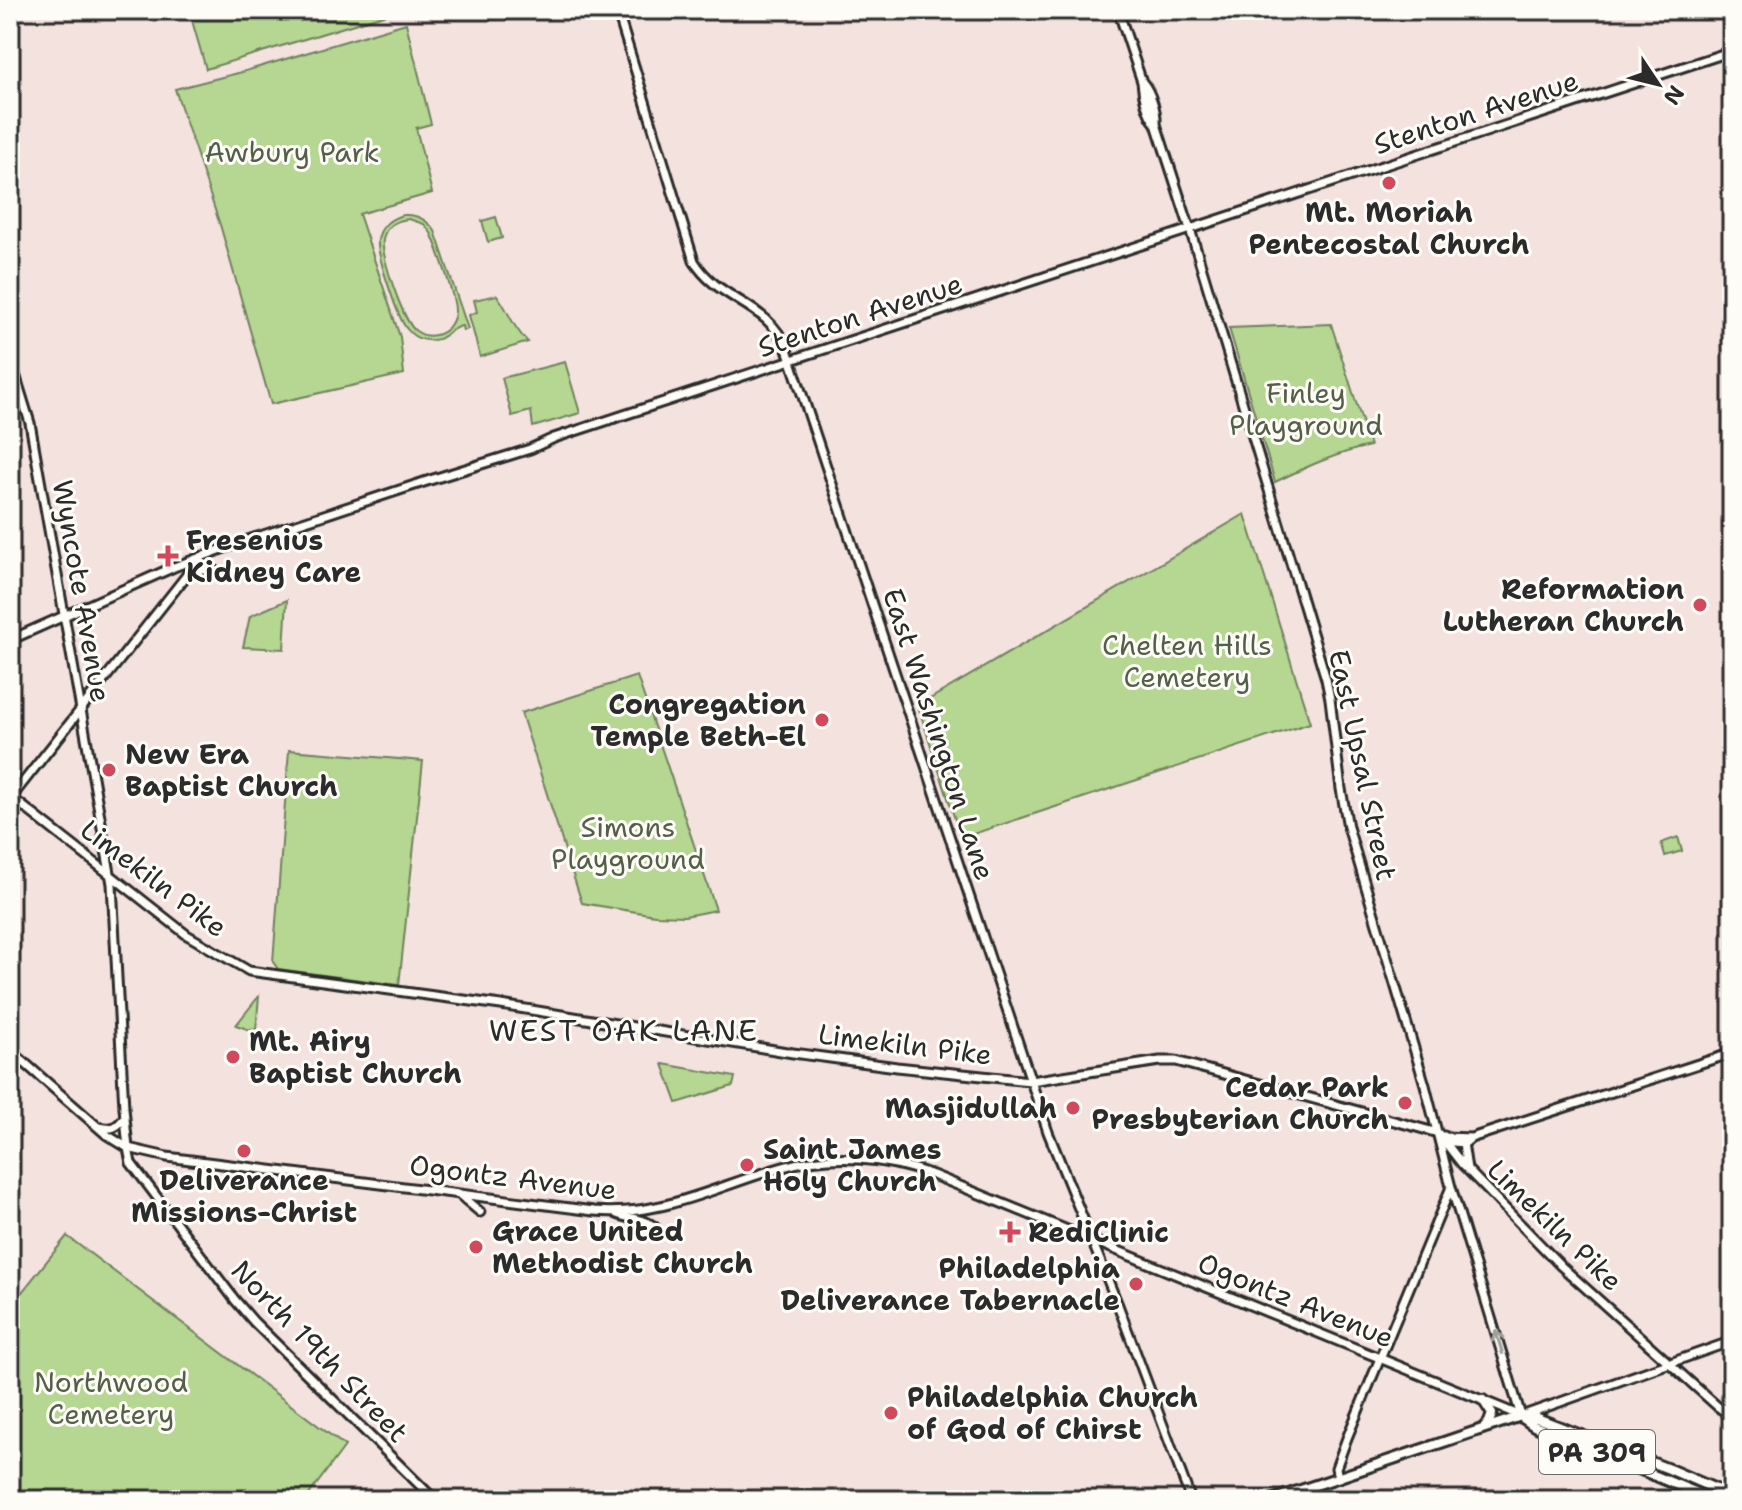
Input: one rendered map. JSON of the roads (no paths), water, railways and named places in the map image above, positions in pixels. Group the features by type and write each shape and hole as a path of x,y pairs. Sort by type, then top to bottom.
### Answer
{"highway":[{"path":"1483,1400 1492,1414 1483,1429"},
{"name":"PA 309","path":"1271,1500 1521,1416"},
{"name":"Ogontz Avenue","path":"1521,1416 1537,1418 1732,1496"},
{"name":"Ogontz Avenue","path":"1521,1416 1534,1426 1714,1500"}],"street":[{"name":"East Washington Lane","path":"617,10 694,261 713,284 768,319 783,339 1054,1147 1137,1354 1191,1500"},
{"name":"East Upsal Street","path":"1118,10 1142,82 1142,91 1190,229 1326,679 1348,827 1442,1135 1451,1187 1521,1416"},
{"name":"Stenton Avenue","path":"10,640 168,569 299,522 530,449 554,438 1732,51"},
{"name":"Wyncote Avenue","path":"10,358 30,423 111,875 128,1148"},
{"path":"11,797 201,557"},
{"path":"168,569 181,576 182,580"},
{"path":"191,569 216,571"},
{"name":"Limekiln Pike","path":"11,797 187,935 249,971 501,1005 804,1054 1031,1081 1176,1061 1442,1135 1467,1170 1561,1266 1732,1417"},
{"name":"Ogontz Avenue","path":"10,1050 96,1126 128,1148 158,1156 611,1212 660,1207 801,1163 825,1159 891,1163 918,1170 1521,1416"},
{"path":"1442,1135 1453,1142 1463,1143 1732,1053"},
{"path":"96,1126 111,1129 124,1118"},
{"path":"1442,1135 1471,1138"},
{"path":"1463,1143 1467,1170"},
{"name":"North 19th Street","path":"128,1148 131,1163 254,1322 435,1500"},
{"path":"1338,1478 1336,1468 1451,1187"},
{"path":"458,1194 480,1212"},
{"path":"611,1212 651,1223 658,1231"},
{"path":"1521,1416 1732,1341"}],"place":[{"name":"Mt. Moriah Pentecostal Church","path":"1389,183"},
{"name":"Fresenius Kidney Care","path":"168,556"},
{"name":"Reformation Lutheran Church","path":"1700,605"},
{"name":"Congregation Temple Beth-El","path":"822,720"},
{"name":"New Era Baptist Church","path":"109,770"},
{"name":"Mt. Airy Baptist Church","path":"233,1057"},
{"name":"Cedar Park Presbyterian Church","path":"1405,1103"},
{"name":"Masjidullah","path":"1073,1108"},
{"name":"Deliverance Missions-Christ","path":"244,1151"},
{"name":"Saint James Holy Church","path":"747,1165"},
{"name":"RediClinic","path":"1010,1232"},
{"name":"Grace United Methodist Church","path":"476,1247"},
{"name":"Philadelphia Deliverance Tabernacle","path":"1136,1284"},
{"name":"Philadelphia Church of God of Chirst","path":"891,1413"}],"district":[{"name":"WEST OAK LANE","path":"624,1030"}],"park label":[{"name":"Awbury Park","path":"292,152"},
{"name":"Finley Playground","path":"1306,409"},
{"name":"Chelten Hills Cemetery","path":"1187,661"},
{"name":"Simons Playground","path":"628,843"},
{"name":"Northwood Cemetery","path":"111,1398"}]}
